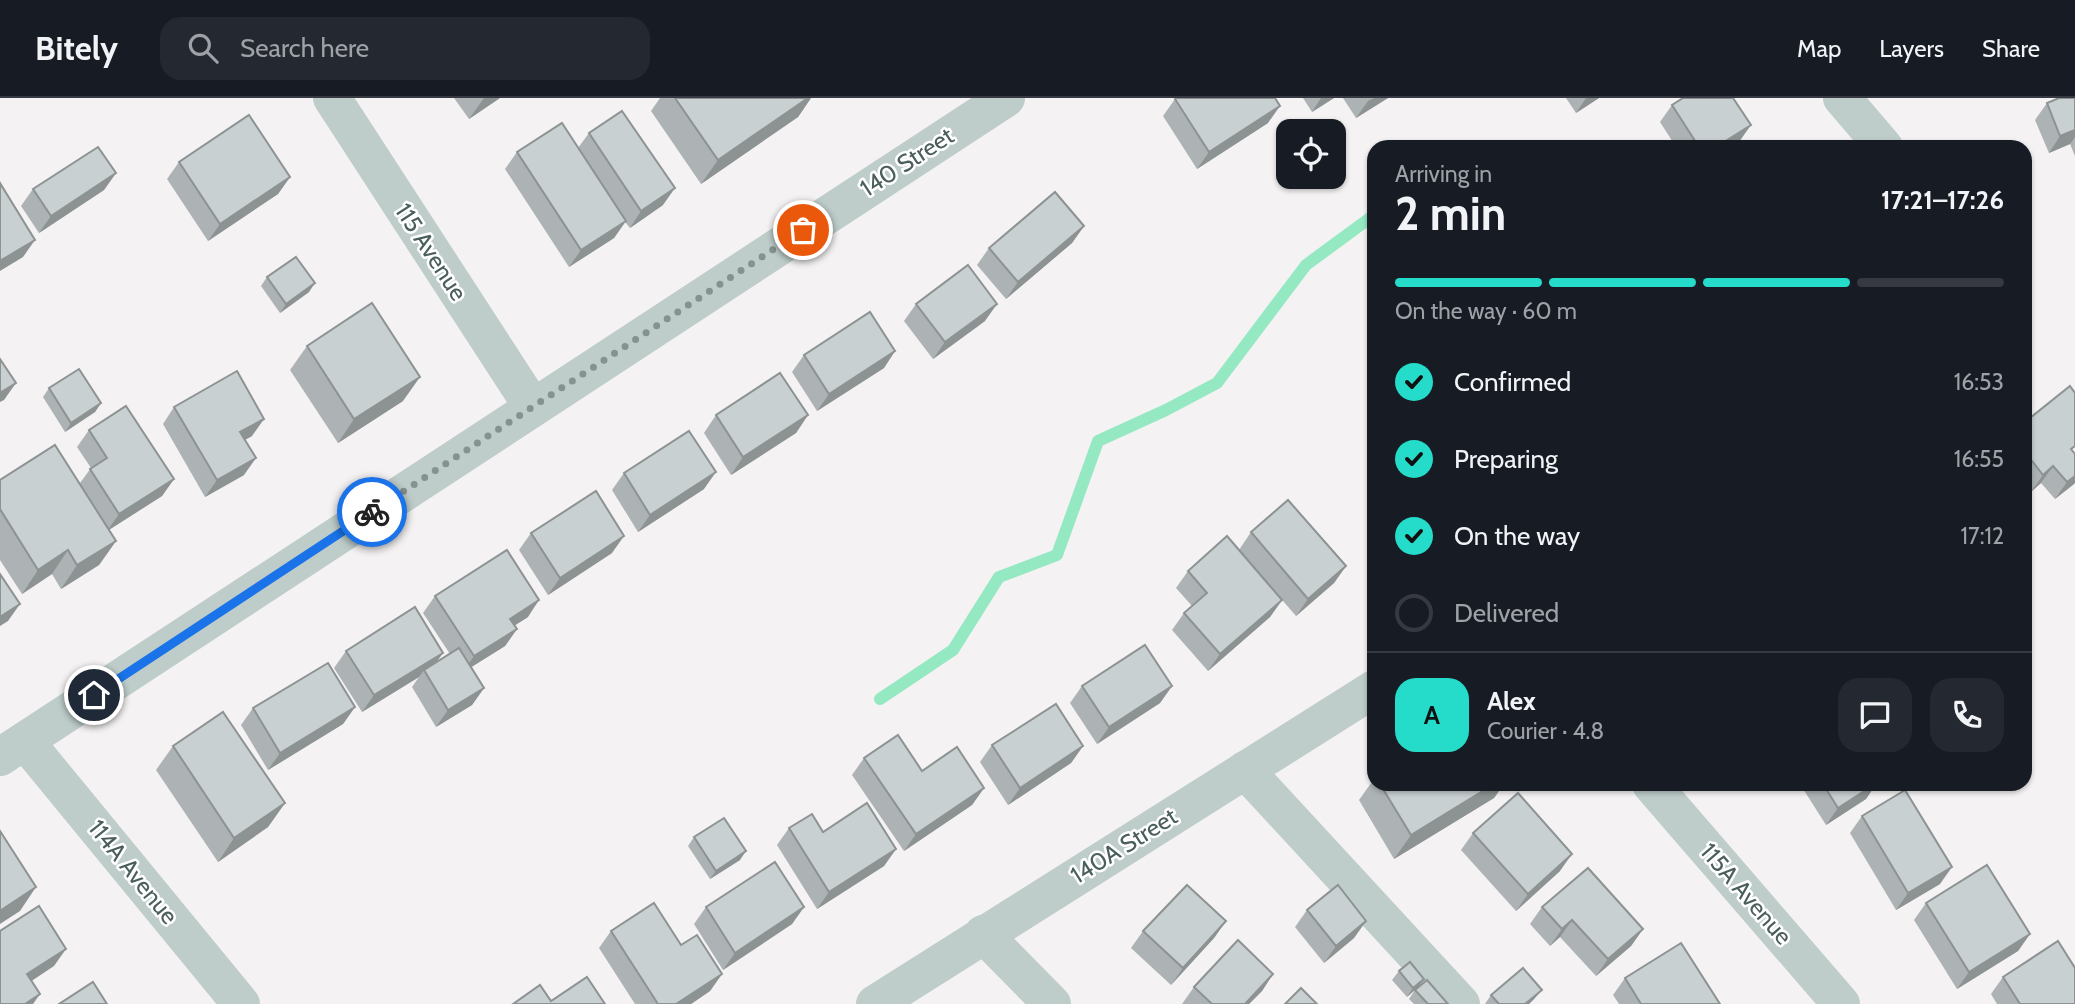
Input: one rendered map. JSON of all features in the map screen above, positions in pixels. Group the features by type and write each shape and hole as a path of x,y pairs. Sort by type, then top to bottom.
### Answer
{"street":[{"name":"115 Avenue","path":"332,98 532,406"},
{"name":"140 Street","path":"12,749 1006,98"},
{"path":"1842,98 1878,140"},
{"name":"140A Street","path":"875,1004 1367,693"},
{"name":"114A Avenue","path":"12,749 242,1004"},
{"path":"1245,770 1461,1004"},
{"name":"115A Avenue","path":"1657,791 1841,1004"},
{"path":"983,934 1052,1004"}],"building":[{"path":"675,98 808,98 718,160"},
{"path":"1176,98 1275,98 1280,106 1209,152"},
{"path":"1683,98 1733,98 1751,125 1727,140 1694,140 1672,105"},
{"path":"2059,98 2075,98 2075,130 2060,136 2047,103"},
{"path":"622,111 675,188 641,211 589,133"},
{"path":"249,115 290,177 220,224 179,162"},
{"path":"562,123 626,221 581,250 517,152"},
{"path":"98,147 116,173 51,216 33,189"},
{"path":"0,183 35,240 0,261"},
{"path":"1055,192 1084,226 1018,282 989,248"},
{"path":"296,257 315,283 286,304 267,277"},
{"path":"968,265 997,304 945,342 916,304"},
{"path":"372,303 420,377 354,419 307,346"},
{"path":"870,312 895,351 829,394 804,355"},
{"path":"0,359 16,383 0,393"},
{"path":"79,369 101,403 71,423 49,388"},
{"path":"237,371 264,419 240,432 256,458 217,480 174,407"},
{"path":"780,373 808,415 743,457 716,415"},
{"path":"2070,386 2075,393 2075,446 2071,449 2075,454 2075,476 2067,482 2053,466 2043,475 2032,461 2032,416"},
{"path":"126,406 174,479 119,514 90,469 107,458 89,430"},
{"path":"689,431 716,472 650,515 624,473"},
{"path":"55,445 116,541 77,565 68,550 38,570 0,509 0,480"},
{"path":"596,491 624,536 560,578 531,533"},
{"path":"1288,500 1346,566 1308,599 1251,532"},
{"path":"1227,536 1282,600 1220,654 1184,613 1207,593 1188,571"},
{"path":"507,550 539,600 510,619 517,629 474,656 435,596"},
{"path":"0,574 20,604 0,617"},
{"path":"415,607 443,653 374,695 346,651"},
{"path":"1145,645 1172,686 1109,727 1082,686"},
{"path":"459,648 484,688 448,710 424,670"},
{"path":"328,663 355,707 280,753 253,708"},
{"path":"1056,704 1083,746 1020,788 992,745"},
{"path":"223,712 285,803 234,838 173,746"},
{"path":"898,735 922,771 957,747 984,788 916,834 864,758"},
{"path":"1384,791 1483,791 1411,835"},
{"path":"1827,791 1864,791 1838,808"},
{"path":"1906,791 1952,867 1908,893 1862,816"},
{"path":"1518,793 1572,854 1528,894 1473,833"},
{"path":"867,803 896,849 829,892 789,828 812,814 823,832"},
{"path":"724,818 746,851 716,871 694,837"},
{"path":"0,831 36,887 0,911"},
{"path":"775,862 804,907 735,953 706,907"},
{"path":"1987,865 2030,934 1969,972 1926,903"},
{"path":"1588,868 1643,929 1608,959 1572,920 1562,929 1542,907"},
{"path":"1187,885 1226,921 1183,968 1143,931"},
{"path":"1338,885 1366,921 1336,946 1307,910"},
{"path":"654,903 681,945 697,935 722,974 676,1004 658,1004 611,931"},
{"path":"39,906 66,949 27,974 40,994 25,1004 0,1004 0,931"},
{"path":"1238,940 1273,974 1245,1004 1212,1004 1194,987"},
{"path":"2058,941 2075,968 2075,1004 2020,1004 2003,977"},
{"path":"1681,943 1720,1004 1641,1004 1625,978"},
{"path":"1410,962 1424,979 1413,988 1399,971"},
{"path":"1523,968 1542,990 1525,1004 1499,1004 1491,995"},
{"path":"587,977 605,1004 513,1004 540,985 551,1001"},
{"path":"1427,980 1448,1004 1428,1004 1415,990"},
{"path":"93,982 107,1004 59,1004"},
{"path":"1301,988 1317,1004 1285,1004"}],"waterway":[{"path":"880,699 953,650 999,577 1057,555 1098,441 1217,383 1306,265 1367,220"}],"way so far":[{"path":"372,512 803,230"}],"route":[{"path":"94,695 372,512"}]}
